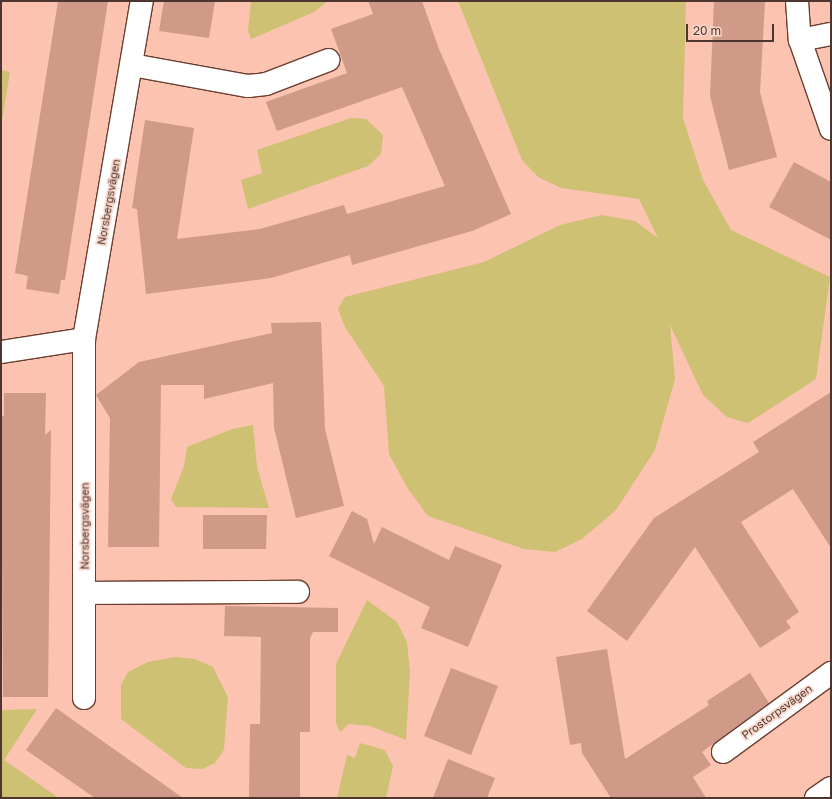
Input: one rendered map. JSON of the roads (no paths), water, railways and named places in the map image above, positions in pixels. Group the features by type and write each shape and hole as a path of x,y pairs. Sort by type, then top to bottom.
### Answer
{"street":[{"name":"Norsbergsvägen","path":"84,698 84,339 142,1"},
{"path":"797,1 800,40 831,129"},
{"path":"800,40 831,34"},
{"path":"132,65 248,86 266,84 329,60"},
{"path":"1,352 84,339"},
{"path":"85,593 298,592"},
{"name":"Prostorpsvägen","path":"723,752 831,673"},
{"path":"816,798 831,788"}]}
